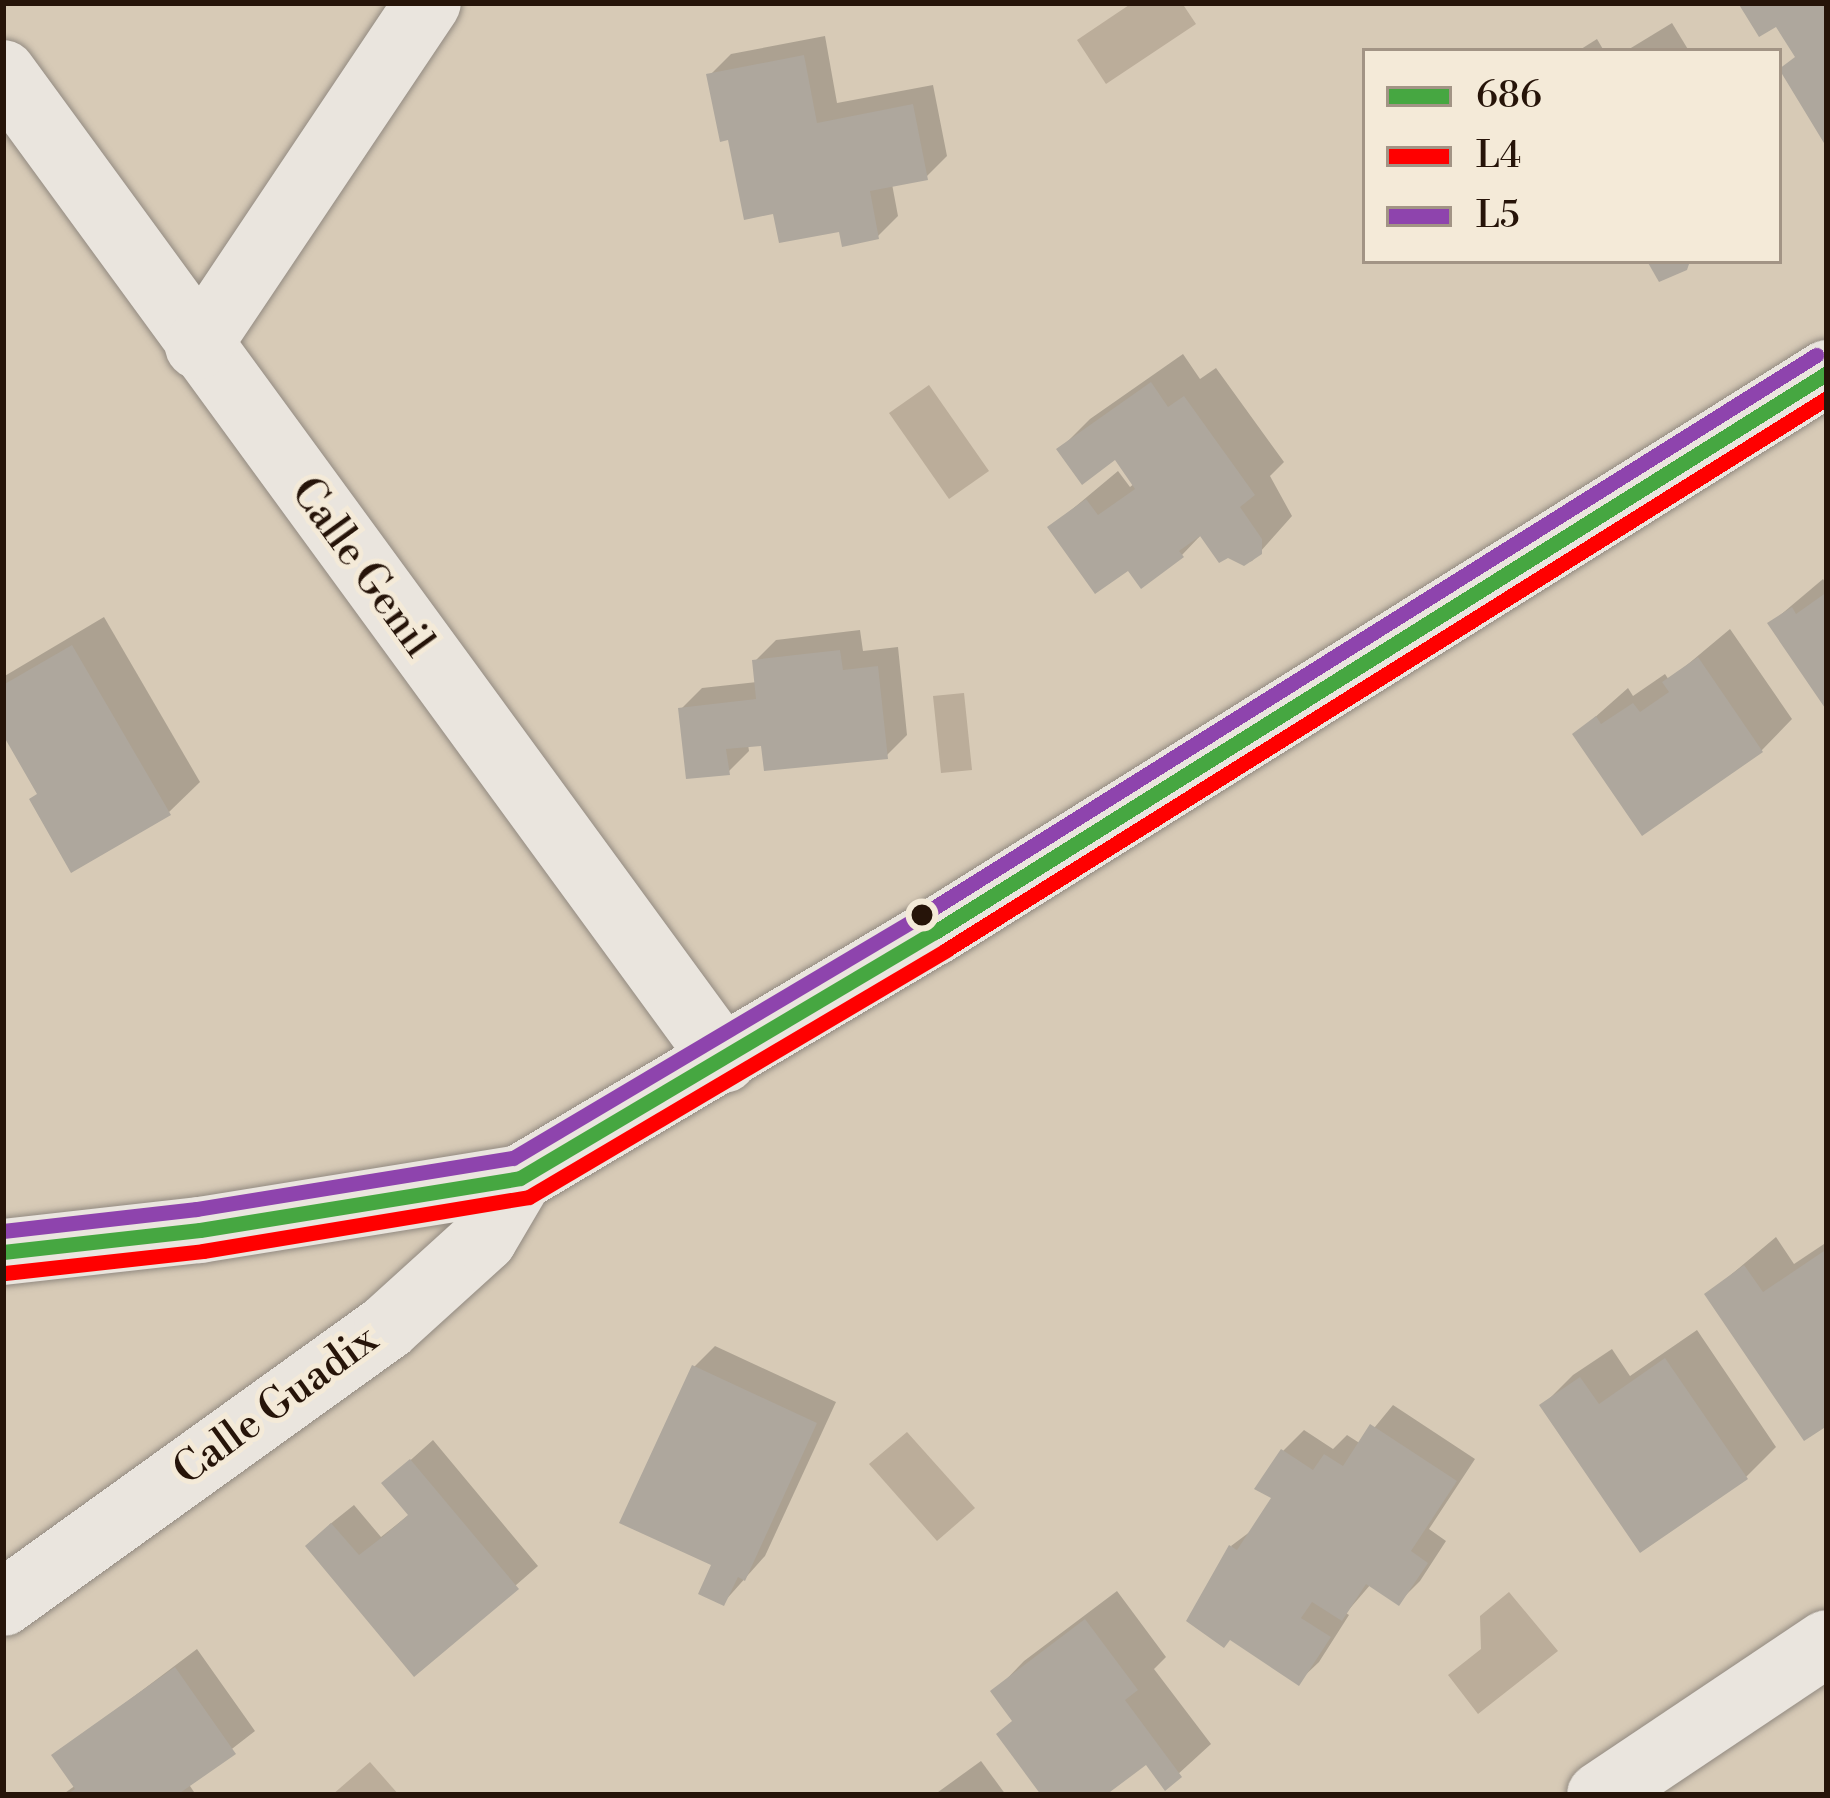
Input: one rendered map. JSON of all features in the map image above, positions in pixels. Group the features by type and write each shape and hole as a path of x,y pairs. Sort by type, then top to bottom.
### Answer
{"street":[{"path":"198,346 428,3"},
{"name":"Calle Genil","path":"3,73 724,1060"},
{"path":"3,1252 200,1230 520,1178 724,1060 1827,373"},
{"name":"Calle Guadix","path":"3,1603 386,1327 484,1239 520,1178"},
{"path":"1600,1795 1827,1643"}],"shaded area":[{"path":"3,3 1827,3 1827,1795 3,1795"},
{"path":"1132,3 1182,3 1196,24 1106,84 1077,40"},
{"path":"929,385 989,471 949,499 889,413"},
{"path":"964,693 972,770 941,773 933,696"},
{"path":"907,1432 975,1508 937,1541 869,1464"},
{"path":"1509,1592 1558,1651 1478,1714 1448,1675 1481,1649 1480,1616"},
{"path":"370,1762 399,1795 332,1795"}],"building":[{"path":"1738,3 1827,3 1827,148 1782,74 1782,67 1795,57 1776,27 1759,37"},
{"path":"804,55 817,123 913,104 928,180 870,191 879,239 842,247 839,232 779,243 773,214 744,220 728,140 720,142 706,74"},
{"path":"1649,264 1689,264 1687,270 1659,282"},
{"path":"1151,382 1168,407 1184,396 1255,495 1240,507 1262,539 1262,554 1244,566 1228,558 1219,563 1200,536 1179,551 1184,557 1141,589 1128,571 1095,594 1047,527 1086,499 1098,515 1135,489 1115,460 1082,485 1056,449"},
{"path":"1827,592 1827,711 1767,623 1792,607 1796,614"},
{"path":"72,645 171,815 71,873 29,799 37,794 3,735 3,685"},
{"path":"840,650 843,670 878,666 888,759 764,771 761,746 726,749 730,775 686,779 678,708 756,699 752,660"},
{"path":"1698,657 1763,752 1642,836 1572,734 1596,716 1601,724 1633,703 1640,712 1669,692 1662,682"},
{"path":"1827,1249 1827,1426 1804,1441 1704,1294 1744,1265 1763,1292"},
{"path":"1665,1358 1748,1479 1640,1553 1539,1405 1580,1377 1599,1404"},
{"path":"692,1365 817,1423 745,1581 738,1577 724,1606 698,1594 711,1565 619,1523"},
{"path":"1370,1424 1457,1481 1411,1551 1428,1563 1399,1606 1366,1584 1342,1621 1312,1602 1301,1618 1331,1637 1299,1686 1230,1640 1224,1648 1186,1621 1229,1545 1237,1550 1271,1498 1254,1489 1281,1449 1313,1470 1324,1454 1343,1466"},
{"path":"410,1459 519,1589 414,1677 305,1546 331,1523 359,1555 385,1535 408,1515 381,1483"},
{"path":"1085,1619 1138,1690 1125,1700 1182,1777 1165,1791 1146,1765 1106,1795 1041,1795 996,1734 1012,1721 990,1691"},
{"path":"175,1667 236,1754 177,1795 66,1795 75,1789 51,1755"}],"transit line":[{"name":"L5","path":"3,1231 197,1209 513,1158 924,914 1816,355"},
{"name":"686","path":"3,1252 200,1230 520,1178 935,932 1827,373"},
{"name":"L4","path":"5,1273 203,1251 529,1197 946,950 1827,398"}]}
